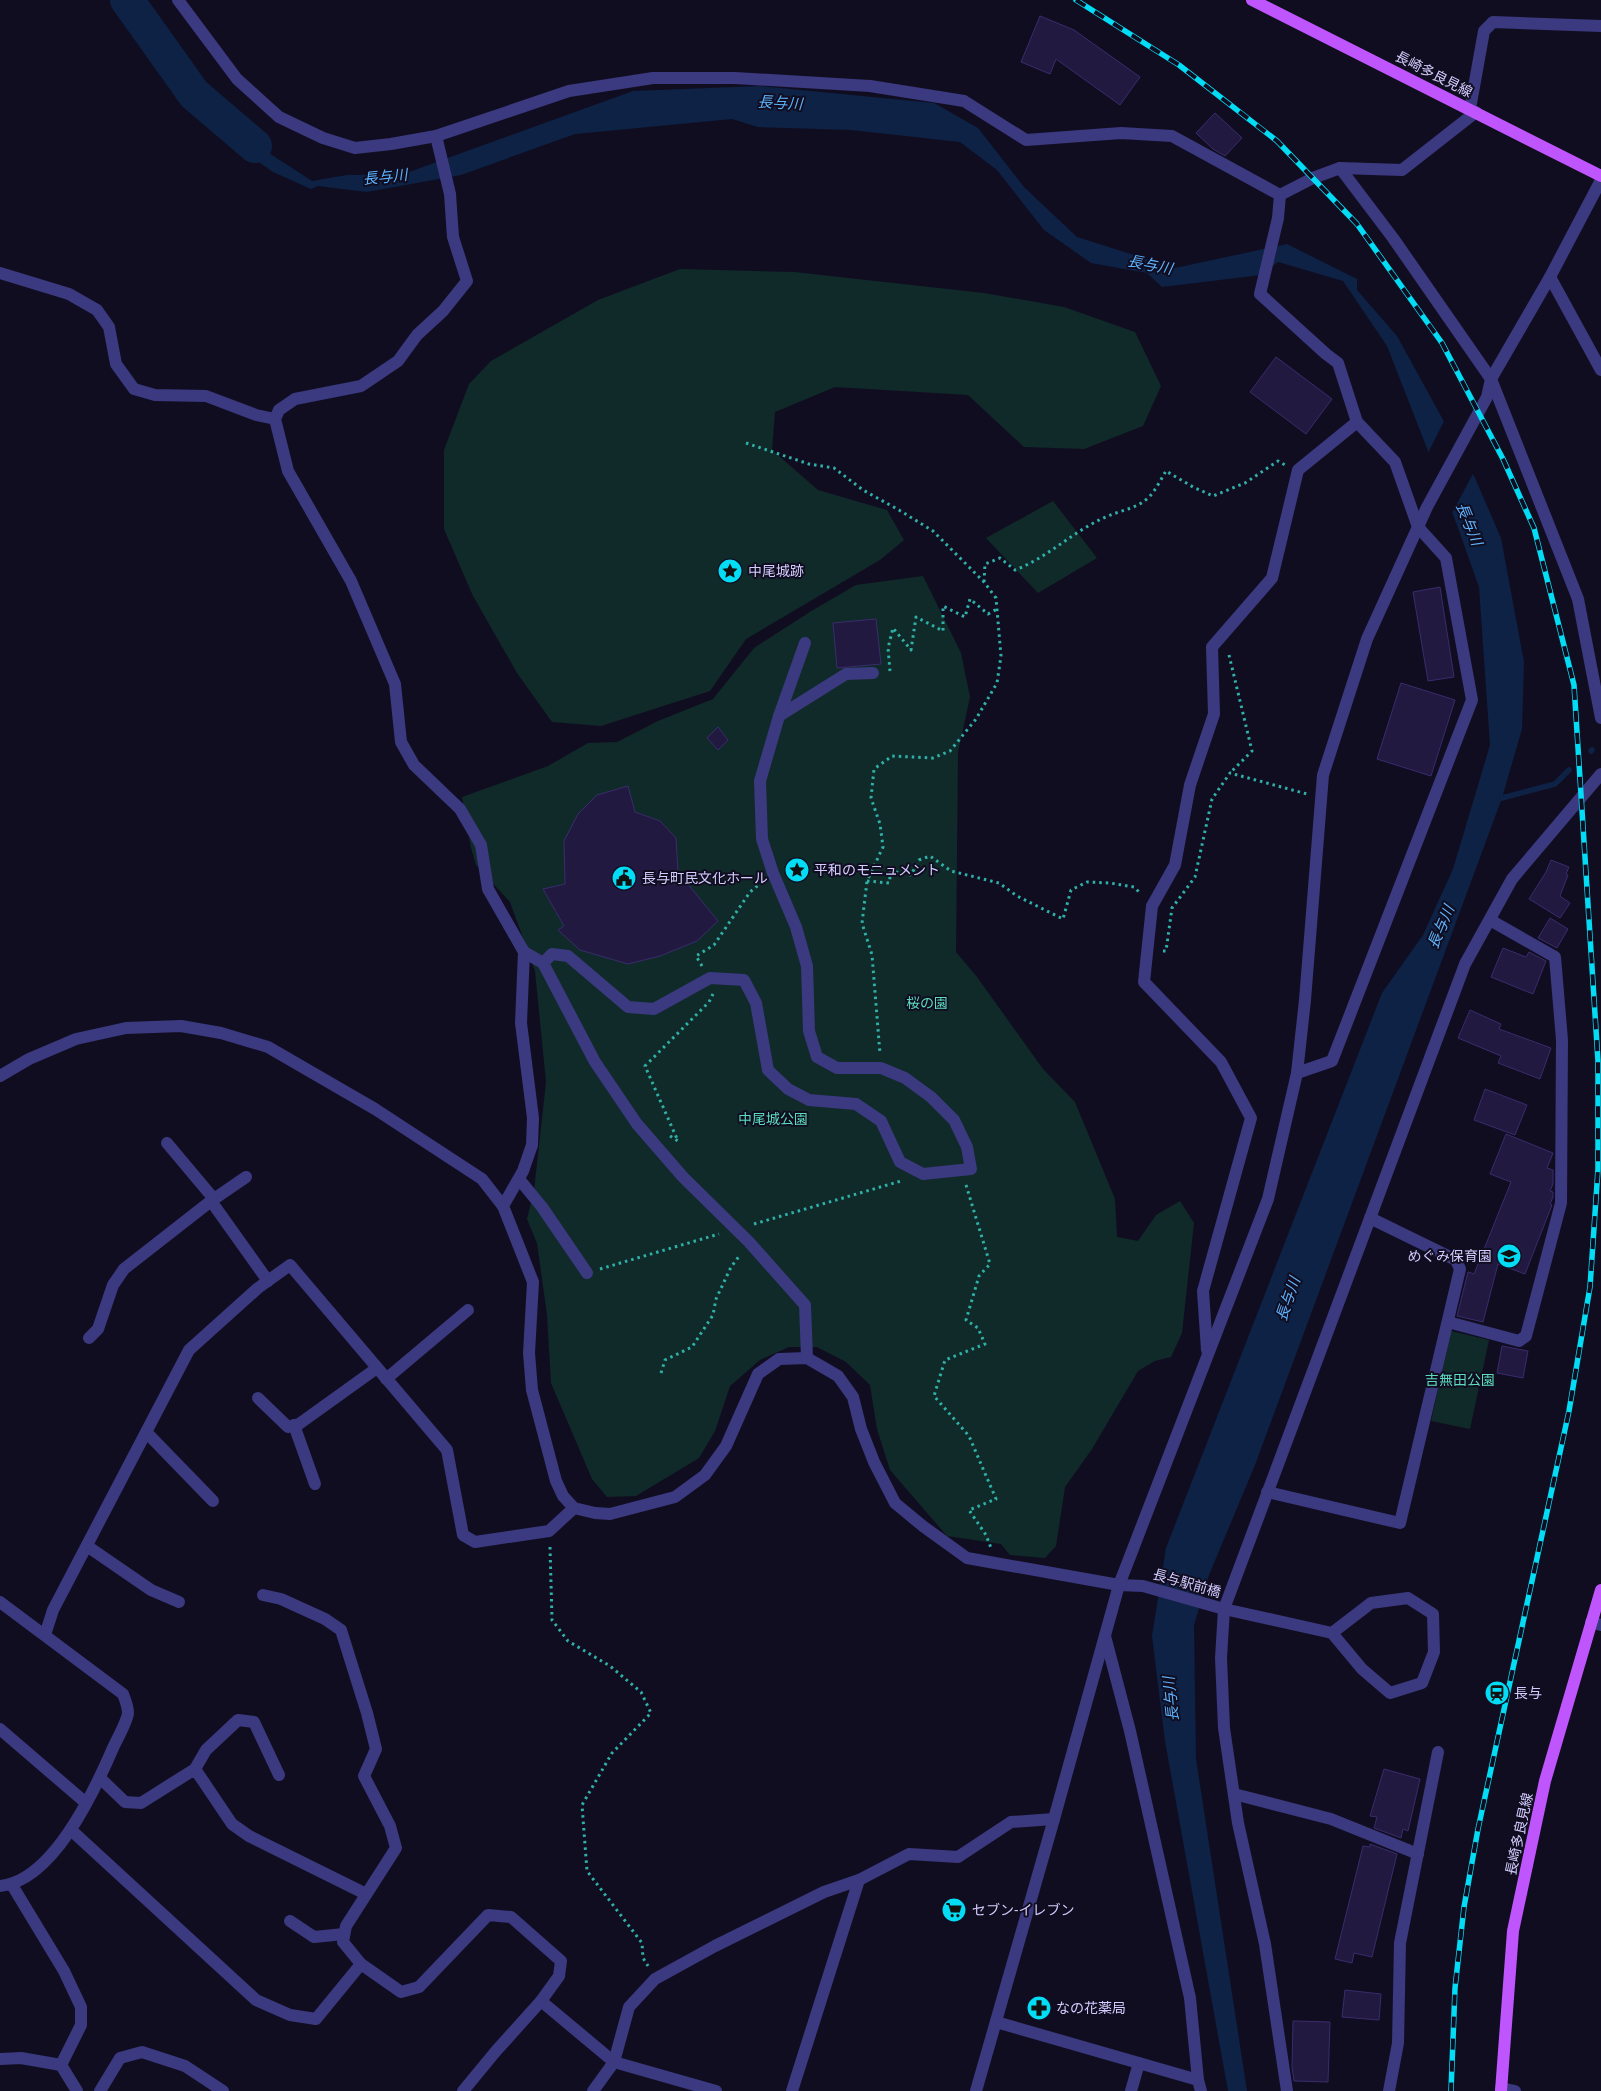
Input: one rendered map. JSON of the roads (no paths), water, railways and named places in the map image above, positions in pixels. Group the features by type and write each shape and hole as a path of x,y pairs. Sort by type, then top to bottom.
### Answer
{"main road":[{"name":"長崎多良見線","path":"1252,0 1473,110 1601,178"},
{"name":"長崎多良見線","path":"1501,2090 1513,1931 1545,1781 1596,1624 1601,1590"}],"street":[{"path":"178,0 237,79 279,117 323,138 355,148 437,139 569,91 653,78 735,78 870,86 964,101 1026,140 1121,133 1172,136 1280,195"},
{"path":"1280,195 1313,178 1340,168 1402,170 1473,110 1484,31 1494,22 1601,26"},
{"path":"0,1076 29,1059 76,1039 126,1028 181,1026 221,1033 268,1047 375,1109 482,1179 503,1206 533,1282 528,1353 532,1390 556,1480 563,1496 574,1508 610,1514 675,1497 706,1475 726,1446 758,1374 778,1360 807,1358 805,1306 749,1242 683,1177 637,1124 595,1062 543,963 524,952 488,889 481,845 460,808 414,765 401,742 394,684 351,581 288,471 275,419 279,410 296,399 361,386 398,361 417,335 442,311 467,281 453,237 450,194 437,139"},
{"path":"1340,168 1394,238 1491,379 1578,599 1601,718"},
{"path":"976,2091 1054,1819 1118,1585 1268,1199 1298,1073 1323,775 1367,639 1427,507 1488,397 1491,379 1550,277 1601,178"},
{"path":"1280,195 1260,294 1338,363 1357,422 1395,462 1418,527 1446,558 1472,700 1332,1061 1298,1073"},
{"path":"0,273 69,294 97,310 110,327 116,364 134,389 155,395 206,396 256,415 275,419"},
{"path":"1550,277 1601,370"},
{"path":"1208,1354 1203,1291 1251,1118 1221,1062 1144,982 1152,906 1175,865 1190,785 1214,714 1212,647 1272,578 1298,470 1357,422"},
{"path":"543,963 552,954 568,956 628,1007 654,1009 710,978 744,980 756,1003 768,1070 788,1089 809,1100 856,1104 881,1121 900,1162 923,1174 971,1169 967,1147 954,1120 931,1097 905,1078 881,1068 837,1068 817,1057 809,1031 807,966 796,927 772,873 762,839 760,781 779,716 805,643"},
{"path":"779,716 846,674 873,673"},
{"path":"1287,2091 1265,1944 1238,1822 1224,1728 1221,1658 1224,1609 1464,964 1512,879 1601,774"},
{"path":"1448,1322 1519,1341 1526,1336 1561,1203 1562,1040 1555,957 1490,920"},
{"path":"503,1206 519,1179 532,1145 533,1118 521,1023 524,952"},
{"path":"168,1142 213,1200 268,1282"},
{"path":"89,1338 98,1329 113,1285 124,1269 246,1176"},
{"path":"519,1179 542,1207 587,1273"},
{"path":"1267,1492 1400,1523 1460,1269 1456,1260 1370,1218"},
{"path":"46,1636 53,1610 189,1350 268,1282 290,1266 446,1450 463,1535 475,1542 549,1531 574,1508"},
{"path":"386,1379 468,1310"},
{"name":"長与駅前橋","path":"807,1358 838,1376 853,1397 861,1429 874,1462 895,1503 924,1528 968,1558 1118,1585 1143,1586 1224,1609 1332,1633"},
{"path":"258,1398 288,1427 299,1424 377,1368"},
{"path":"294,1425 315,1484"},
{"path":"147,1433 212,1501"},
{"path":"87,1546 151,1590 179,1602"},
{"path":"264,1595 281,1599 325,1619 341,1630 367,1713 376,1749 364,1776 390,1826 396,1848 346,1926 343,1942 361,1964 401,1992 419,1987 488,1915 511,1917 560,1961 559,1976 541,2002 496,2051 463,2091"},
{"path":"1408,1598 1433,1614 1434,1652 1422,1683 1390,1692 1362,1669 1332,1633 1371,1603 1408,1598"},
{"path":"0,1602 124,1694 128,1712 100,1778 71,1830 38,1868 6,1886 64,1971 82,2007 81,2025 61,2065"},
{"path":"996,2022 1139,2063 1199,2085 1190,1998 1130,1731 1105,1636"},
{"path":"100,1778 125,1802 141,1803 195,1769 206,1750 238,1720 254,1722 279,1775"},
{"path":"0,1729 86,1803"},
{"path":"1389,2091 1398,2043 1400,1943 1438,1752"},
{"path":"195,1769 232,1824 249,1836 366,1894"},
{"path":"1234,1794 1331,1819 1418,1854"},
{"path":"593,2091 614,2062 629,2007 655,1979 824,1892 859,1880 909,1854 958,1857 1011,1822 1054,1819"},
{"path":"71,1830 256,2000 290,2015 316,2019 361,1964"},
{"path":"792,2091 859,1880"},
{"path":"290,1920 314,1937 344,1934"},
{"path":"541,2002 614,2062 716,2091"},
{"path":"100,2091 120,2058 142,2052 185,2066 223,2091"},
{"path":"0,2059 22,2058 61,2065 77,2091"},
{"path":"1131,2091 1139,2063"},
{"path":"1501,2090 1515,2091"}],"water":[{"path":"760,86 934,103 978,128 1024,187 1077,237 1175,268 1287,244 1357,279 1357,290 1397,336 1475,478 1501,538 1524,662 1522,729 1502,798 1255,1465 1209,1575 1194,1625 1196,1759 1247,2091 1228,2091 1165,1741 1152,1636 1166,1548 1382,993 1423,935 1453,869 1490,745 1479,587 1457,525 1387,346 1343,281 1278,262 1261,275 1162,287 1147,273 1091,263 1044,230 997,170 960,142 851,130 758,127 732,119 575,134 461,175 367,192 318,186 311,189 273,172 246,153 215,109 272,155 312,181 347,175 391,175 394,172 409,172 633,91"}],"waterway":[{"name":"長与川","path":"127,0 194,94 255,146"},
{"path":"1502,798 1555,784 1569,770"}],"railway":[{"path":"1076,0 1179,65 1277,141 1357,224 1442,343 1503,459 1534,528 1574,685 1598,1061 1598,1169 1590,1287 1569,1411 1478,1829 1464,1907 1455,1988 1451,2091"}],"place":[{"name":"中尾城跡","path":"730,571"},
{"name":"平和のモニュメント","path":"797,870"},
{"name":"長与町民文化ホール","path":"624,878"},
{"name":"めぐみ保育園","path":"1509,1256"},
{"name":"長与","path":"1497,1693"},
{"name":"セブン-イレブン","path":"954,1910"},
{"name":"なの花薬局","path":"1039,2008"}],"park label":[{"name":"桜の園","path":"927,1003"},
{"name":"中尾城公園","path":"773,1119"},
{"name":"吉無田公園","path":"1460,1380"}]}
